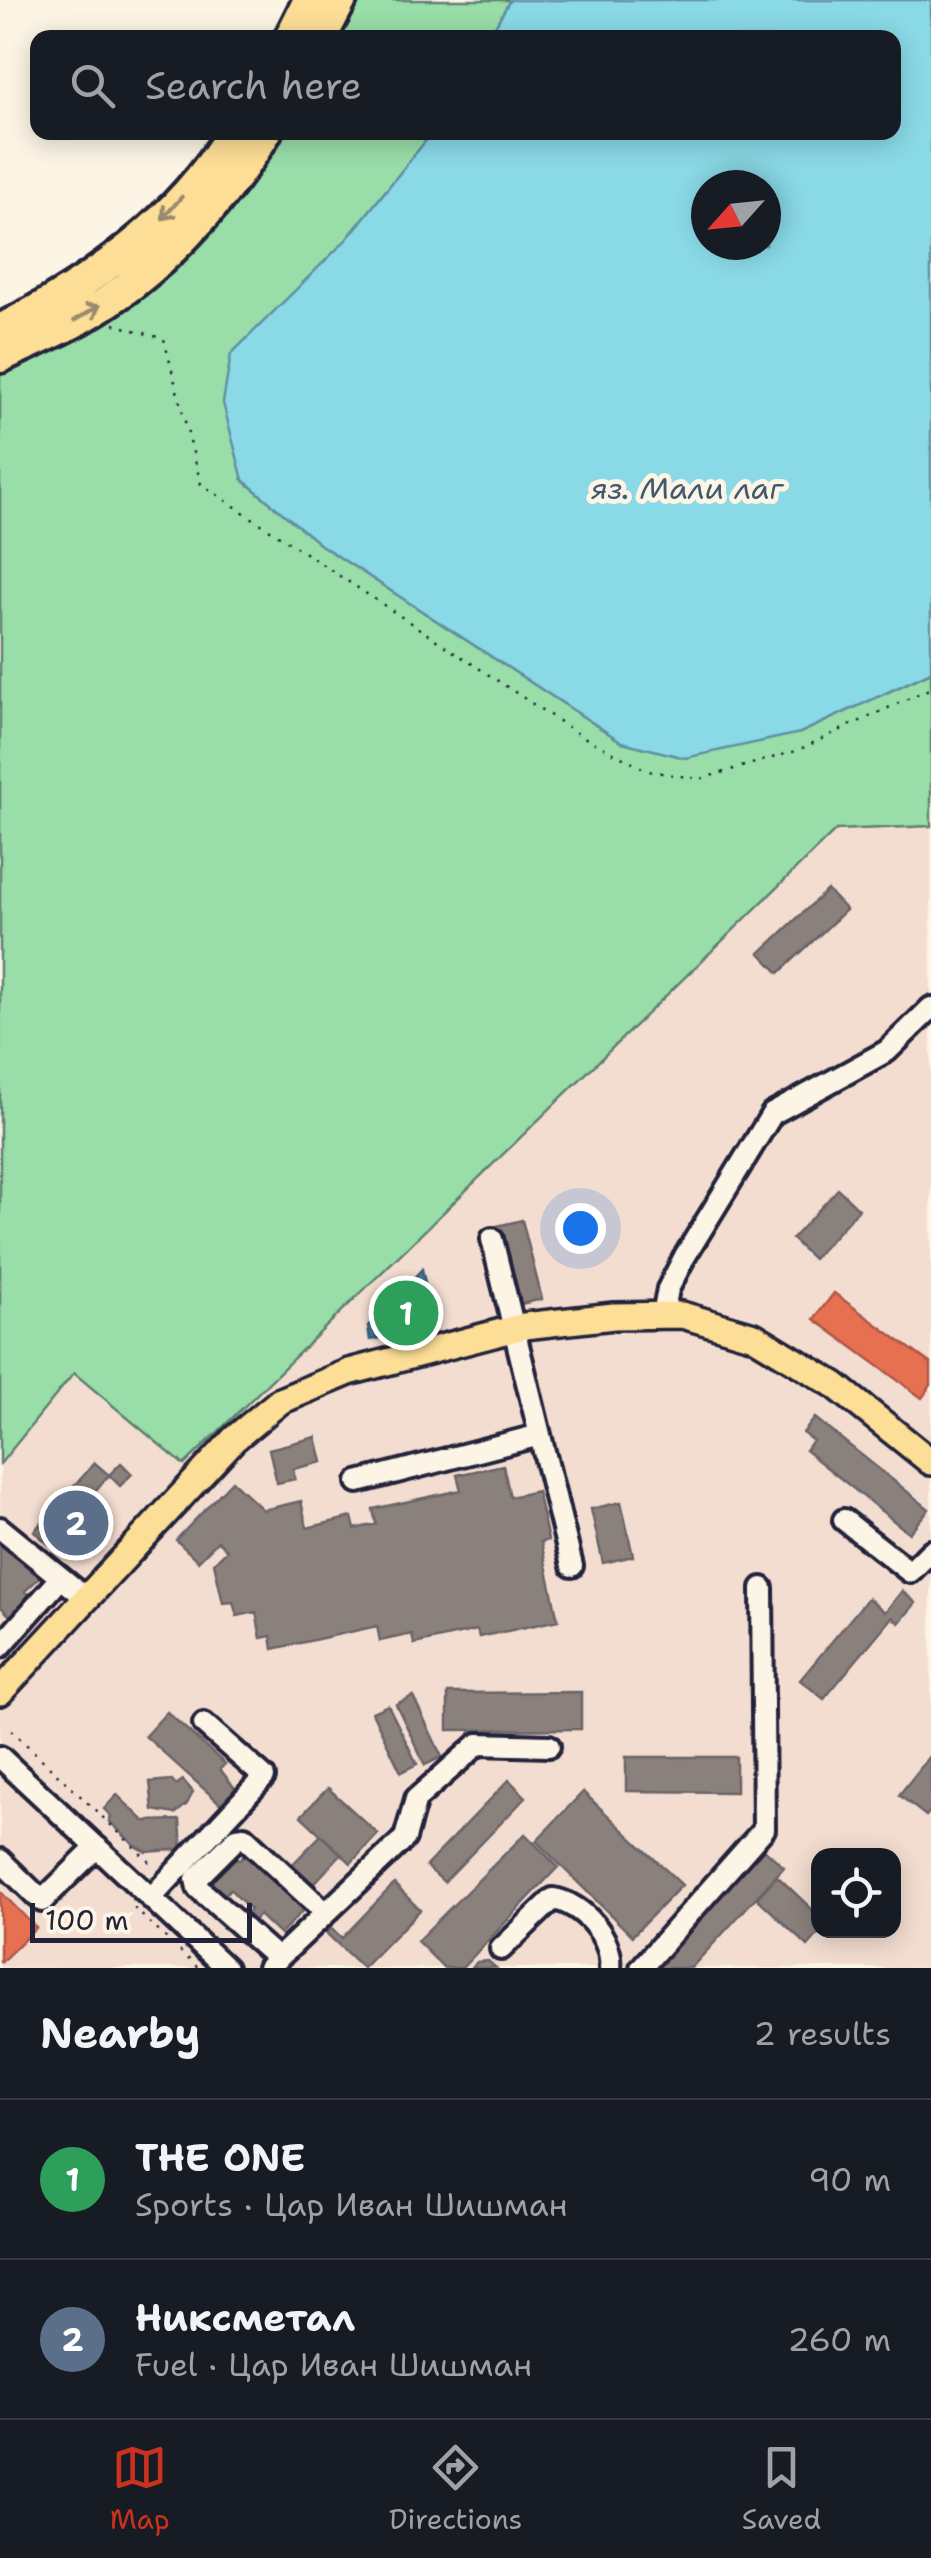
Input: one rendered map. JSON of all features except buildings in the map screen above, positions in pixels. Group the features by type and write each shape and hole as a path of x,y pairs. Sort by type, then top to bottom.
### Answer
{"highway":[{"path":"294,30 309,0"},
{"path":"325,30 341,0"},
{"path":"0,330 114,262 156,227 227,140"},
{"path":"0,357 84,316 131,284 224,191 260,140"}],"main road":[{"path":"0,1692 234,1439 280,1402 349,1372 514,1328 614,1316 682,1315 754,1336 835,1385 931,1462"}],"street":[{"path":"662,1315 668,1288 684,1256 772,1114 887,1051 931,1008"},
{"path":"492,1239 572,1566"},
{"path":"358,1482 540,1435"},
{"path":"844,1520 910,1572 931,1551"},
{"path":"0,1528 86,1598"},
{"path":"0,1647 62,1578"},
{"path":"641,1968 764,1830 762,1588"},
{"path":"151,1898 264,1777 204,1724"},
{"path":"326,1914 244,1836 237,1838 196,1879 198,1888 273,1963 326,1914 405,1838 416,1799 478,1744 550,1746"},
{"path":"0,1758 226,1968"},
{"path":"0,1860 42,1902 97,1847"},
{"path":"501,1949 542,1906 553,1898 565,1900 603,1936 612,1952 610,1968"}],"path":[{"path":"142,334 164,339 202,484 578,734 648,770 700,779 796,752 931,688"},
{"path":"11,1730 162,1874"}],"shaded area":[{"path":"931,826 931,1968 0,1968 0,1464 74,1372 184,1465 836,830"}],"green space":[{"path":"343,0 510,0 493,30 327,30"},
{"path":"261,140 426,140 347,239 243,480 321,545 622,742 800,733 931,672 931,826 836,830 184,1465 74,1373 0,1464 0,361 79,323"}],"water":[{"name":"яз. Мали лаг","path":"510,0 931,0 931,672 800,733 685,758 622,742 321,545 243,480 223,403 231,354 347,239 426,140 901,140 901,30 493,30"}],"place":[{"name":"THE ONE","path":"406,1313"},
{"name":"Никсметал","path":"76,1523"}]}
